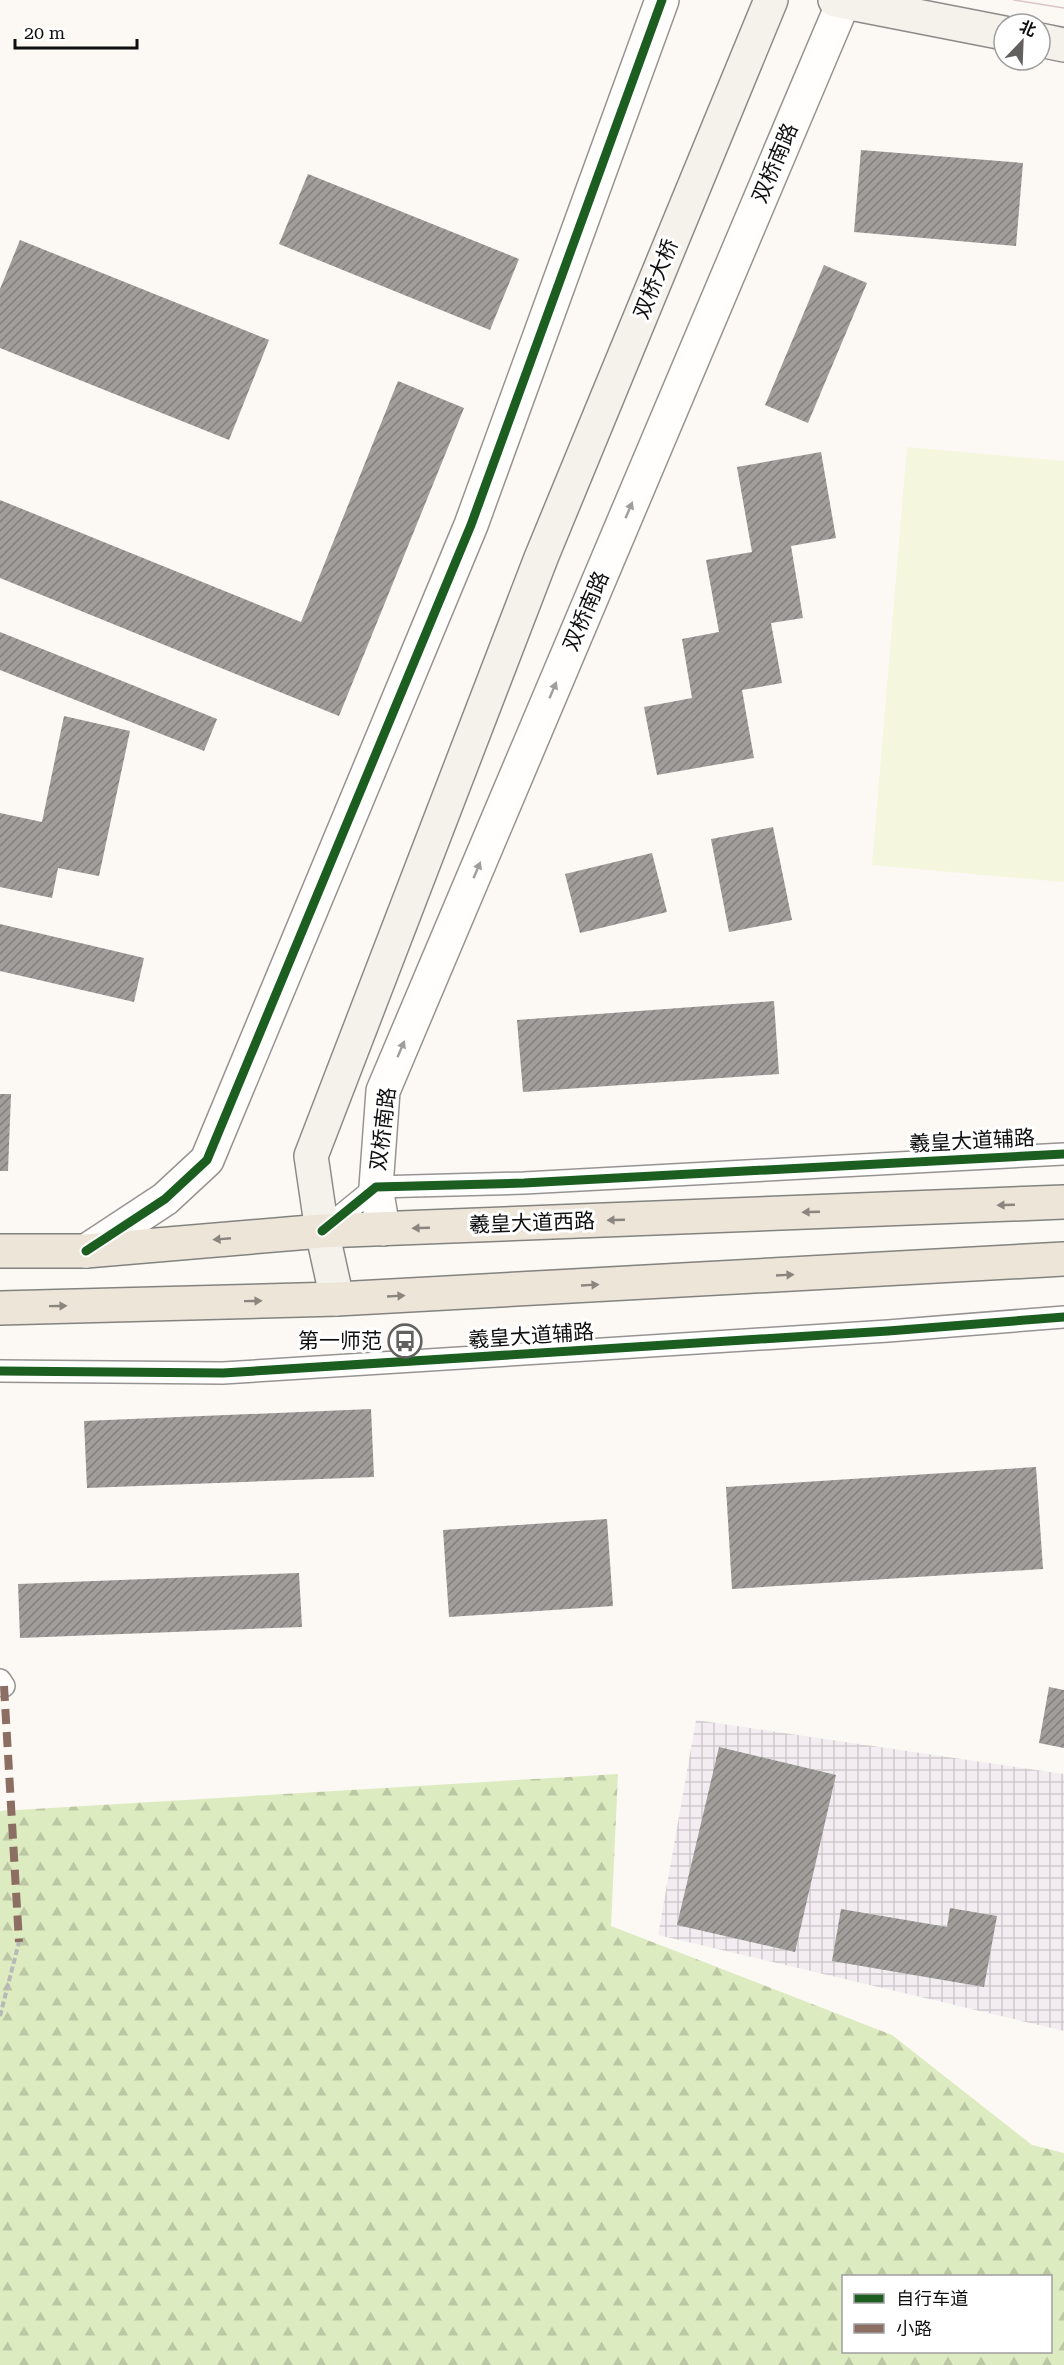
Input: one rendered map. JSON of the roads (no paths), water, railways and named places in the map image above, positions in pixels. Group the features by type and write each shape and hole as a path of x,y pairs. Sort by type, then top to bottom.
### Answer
{"main road":[{"name":"双桥大桥","path":"337,1299 322,1231 311,1156 541,558 771,0"},
{"path":"839,2 992,31"},
{"name":"羲皇大道西路","path":"0,1251 86,1251 322,1231 1064,1202"},
{"path":"0,1308 337,1299 1064,1259"}],"street":[{"path":"86,1251 165,1199 207,1160 471,525 662,0"},
{"name":"双桥南路","path":"383,1229 376,1187 383,1091 839,2"}],"lane":[{"name":"羲皇大道辅路","path":"376,1187 524,1183 1064,1154"},
{"path":"322,1231 376,1187"},
{"name":"羲皇大道辅路","path":"0,1371 223,1373 888,1331 1064,1317"}],"tram line":[{"path":"1014,0 1064,8"}],"place":[{"name":"第一师范","path":"405,1341"}]}
